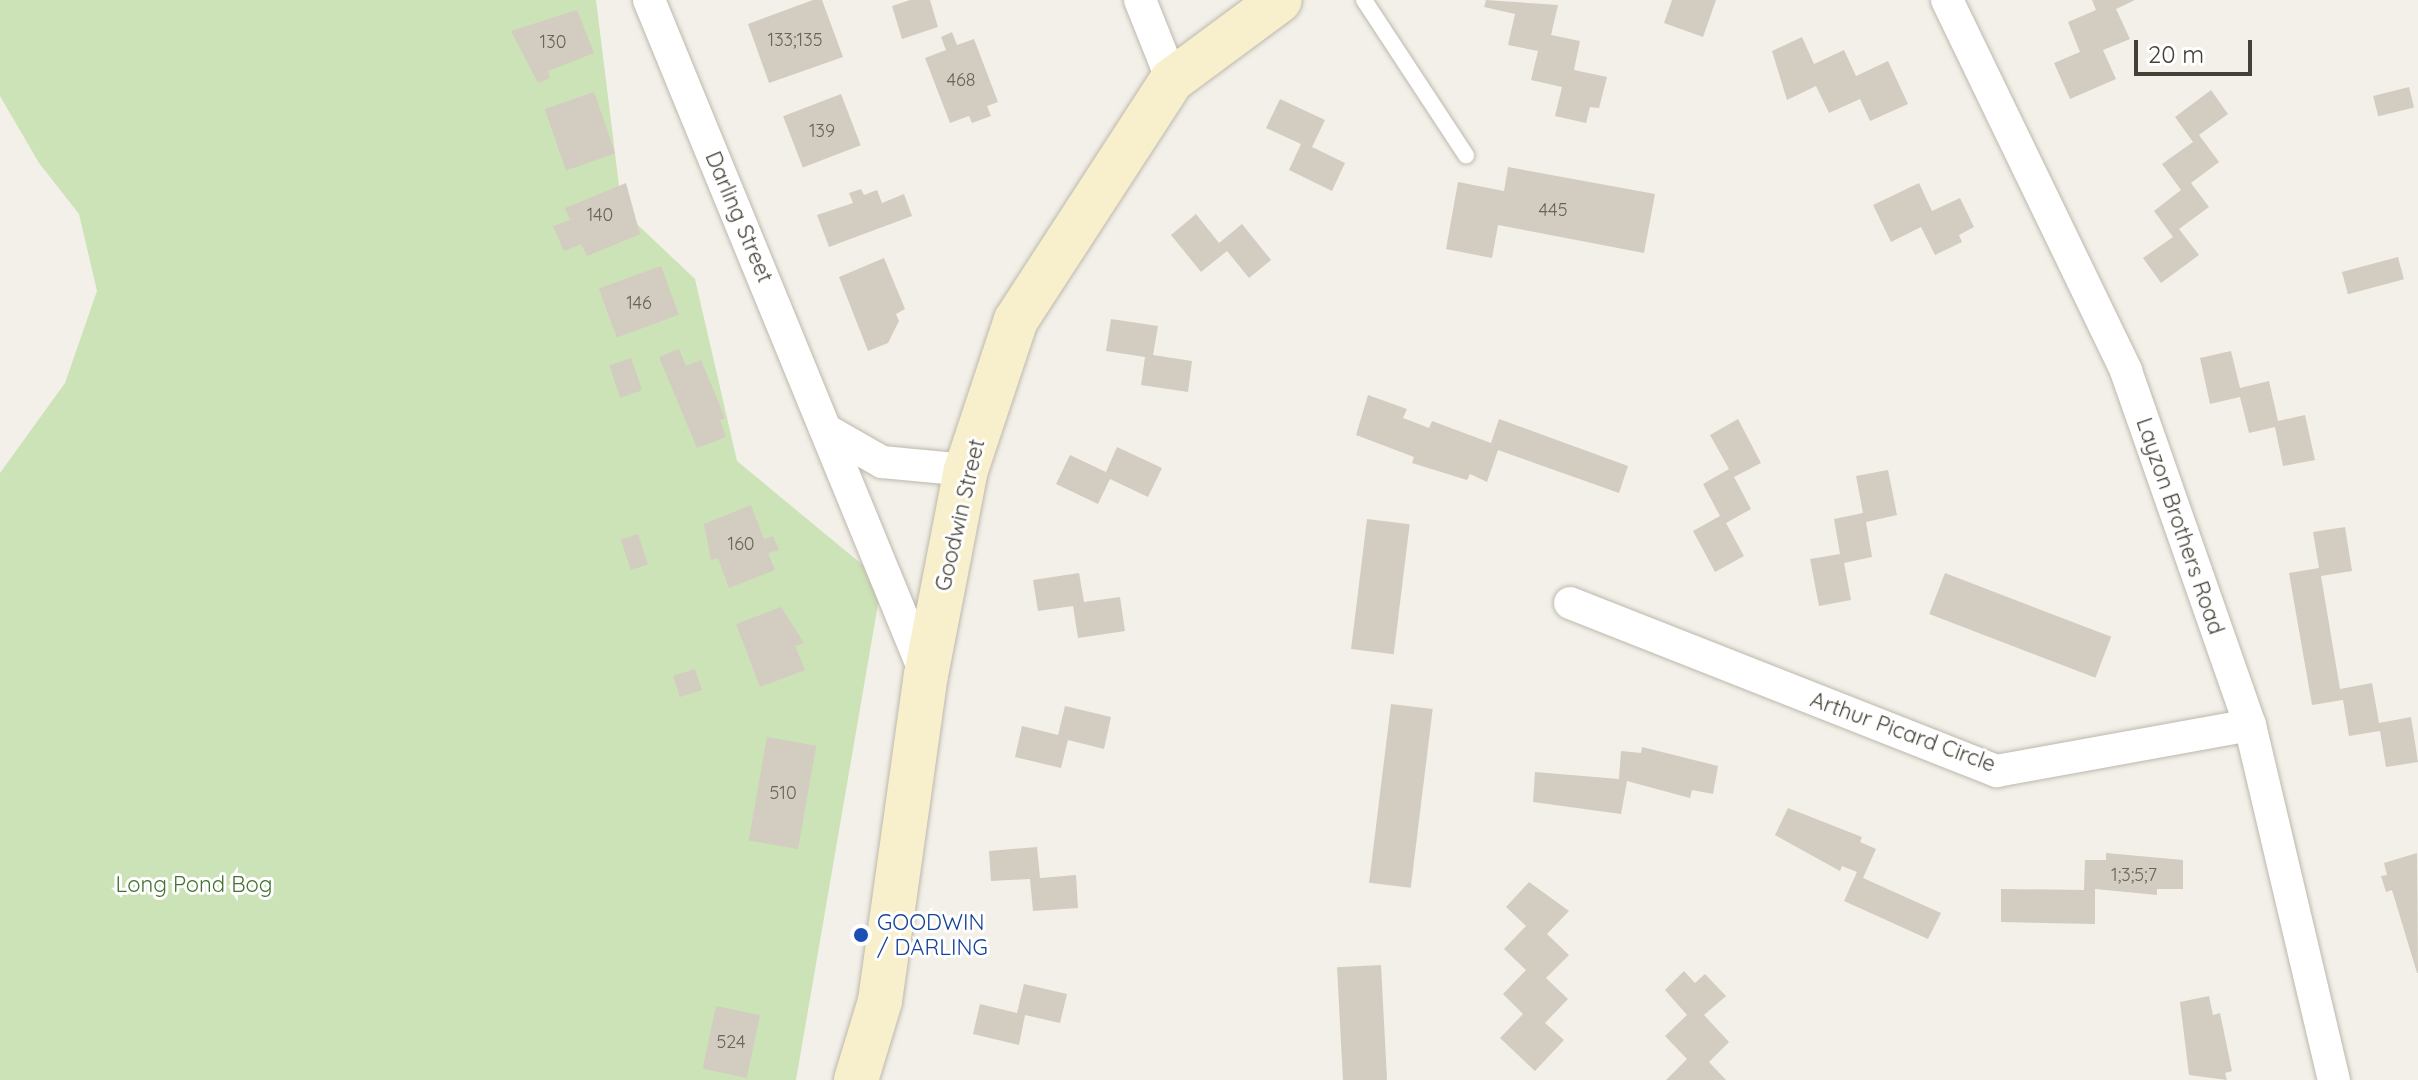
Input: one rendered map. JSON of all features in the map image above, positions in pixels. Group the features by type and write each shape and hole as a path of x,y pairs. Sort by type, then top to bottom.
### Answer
{"main road":[{"name":"Goodwin Street","path":"856,1080 880,1001 926,675 966,470 1016,320 1172,80 1280,0"}],"street":[{"name":"Darling Street","path":"649,0 831,433 926,675"},
{"path":"1140,0 1172,80"},
{"name":"Layzon Brothers Road","path":"1947,0 2126,371 2250,725 2334,1080"},
{"path":"831,433 882,462 966,470"},
{"name":"Arthur Picard Circle","path":"1570,603 1997,771 2250,725"}],"lane":[{"path":"1364,0 1466,155"}],"green space":[{"name":"Long Pond Bog","path":"0,0 596,0 622,210 695,279 737,461 882,581 796,1080 0,1080 0,473 65,383 97,291 79,214 39,163 0,96"}],"building":[{"path":"813,0 822,0 843,57 769,83 748,24"},
{"path":"910,0 930,0 938,27 902,39 892,6"},
{"path":"1486,0 1558,5 1551,35 1580,41 1574,70 1607,77 1599,108 1590,107 1586,123 1555,116 1562,87 1531,80 1538,51 1508,45 1515,14 1484,7"},
{"path":"1672,0 1716,0 1703,37 1664,23"},
{"path":"2092,0 2135,0 2116,9 2130,39 2103,50 2116,79 2070,99 2054,63 2080,52 2068,22 2096,10"},
{"path":"577,10 594,53 548,71 550,78 538,83 511,31"},
{"path":"952,32 957,45 974,39 998,102 987,106 991,116 972,123 969,116 950,123 925,58 946,50 941,37"},
{"path":"1802,37 1814,64 1844,50 1856,76 1888,61 1908,104 1870,121 1860,99 1829,113 1816,86 1787,100 1772,51"},
{"path":"2409,87 2414,107 2378,116 2373,96"},
{"path":"2211,90 2228,114 2199,135 2219,162 2191,183 2209,207 2179,229 2199,255 2161,283 2143,258 2173,237 2154,211 2181,190 2162,164 2193,142 2175,117"},
{"path":"594,92 615,153 566,170 545,109"},
{"path":"841,94 861,145 803,168 783,116"},
{"path":"1280,99 1325,120 1312,147 1345,163 1332,191 1289,170 1301,144 1266,128"},
{"path":"1508,167 1655,194 1644,253 1498,225 1492,258 1446,249 1458,182 1504,191"},
{"path":"626,183 640,234 587,256 581,244 564,251 553,226 570,220 565,208"},
{"path":"1919,183 1932,211 1960,198 1974,227 1959,235 1962,242 1935,255 1921,227 1891,242 1873,205"},
{"path":"861,189 864,195 877,190 882,203 904,194 912,216 829,247 817,215 853,203 849,193"},
{"path":"1196,214 1219,243 1242,224 1271,260 1249,278 1227,251 1201,272 1171,235"},
{"path":"2398,257 2404,279 2348,294 2342,272"},
{"path":"884,258 905,309 896,314 899,321 888,343 868,351 839,277"},
{"path":"661,266 679,315 617,337 599,289"},
{"path":"1111,319 1158,326 1153,355 1192,361 1188,392 1141,385 1145,357 1106,351"},
{"path":"679,349 686,366 701,360 725,418 720,420 726,437 697,448 659,357"},
{"path":"2231,351 2240,388 2269,381 2278,421 2305,415 2315,460 2283,466 2275,427 2249,433 2240,397 2210,404 2200,358"},
{"path":"631,358 642,390 620,398 609,365"},
{"path":"1368,395 1407,409 1403,418 1429,428 1432,421 1491,443 1499,419 1628,466 1619,493 1498,450 1487,482 1470,474 1467,480 1412,463 1414,457 1356,435"},
{"path":"1738,419 1761,463 1734,477 1751,509 1726,523 1744,556 1715,572 1693,531 1720,516 1703,484 1729,469 1710,435"},
{"path":"1117,447 1162,468 1148,497 1110,479 1098,504 1056,484 1070,455 1106,472"},
{"path":"1888,470 1897,515 1866,522 1872,557 1844,563 1851,600 1819,606 1810,559 1840,554 1834,519 1863,513 1856,476"},
{"path":"751,505 764,539 773,536 779,550 768,553 775,570 729,588 718,558 711,560 704,524"},
{"path":"1367,519 1410,524 1394,654 1351,649"},
{"path":"2345,527 2352,571 2321,576 2340,689 2372,683 2379,723 2411,717 2418,762 2386,767 2380,731 2349,736 2343,700 2312,705 2289,573 2319,568 2313,532"},
{"path":"638,534 648,564 631,570 621,540"},
{"path":"1079,573 1084,602 1120,597 1125,631 1078,638 1073,606 1038,611 1033,580"},
{"path":"1945,573 2111,637 2095,678 1929,614"},
{"path":"781,607 804,643 795,646 805,670 760,687 736,624"},
{"path":"695,669 702,690 680,697 673,676"},
{"path":"1391,704 1433,709 1411,888 1369,883"},
{"path":"1065,706 1111,717 1104,749 1068,740 1061,768 1015,757 1022,726 1058,735"},
{"path":"767,737 816,746 798,849 749,840"},
{"path":"1642,747 1718,766 1713,794 1692,790 1690,798 1627,781 1621,814 1533,802 1535,772 1619,779 1621,751 1641,753"},
{"path":"1788,808 1862,837 1860,842 1876,849 1863,878 1941,913 1928,939 1844,901 1857,872 1842,866 1840,871 1775,835"},
{"path":"1037,847 1040,878 1076,875 1078,908 1033,911 1030,879 991,881 989,851"},
{"path":"2106,853 2183,860 2183,889 2157,889 2157,895 2095,889 2095,924 2001,922 2001,889 2084,890 2085,860 2106,860"},
{"path":"2417,853 2418,973 2392,890 2386,892 2381,876 2387,875 2384,863"},
{"path":"1529,882 1569,911 1547,934 1569,955 1546,978 1568,999 1545,1023 1564,1040 1535,1071 1500,1038 1523,1014 1503,994 1526,970 1504,949 1526,926 1506,907"},
{"path":"1381,965 1387,1080 1343,1080 1337,967"},
{"path":"1684,971 1695,983 1705,974 1726,996 1704,1015 1729,1042 1709,1062 1726,1080 1666,1080 1687,1059 1665,1036 1687,1015 1665,990"},
{"path":"1024,984 1067,994 1060,1023 1025,1015 1019,1045 973,1034 980,1004 1017,1013"},
{"path":"2209,996 2213,1015 2220,1013 2232,1071 2225,1073 2227,1080 2189,1075 2180,1002"},
{"path":"716,1006 760,1015 747,1078 703,1069"}],"place":[{"name":"GOODWIN / DARLING","path":"861,935"}]}
